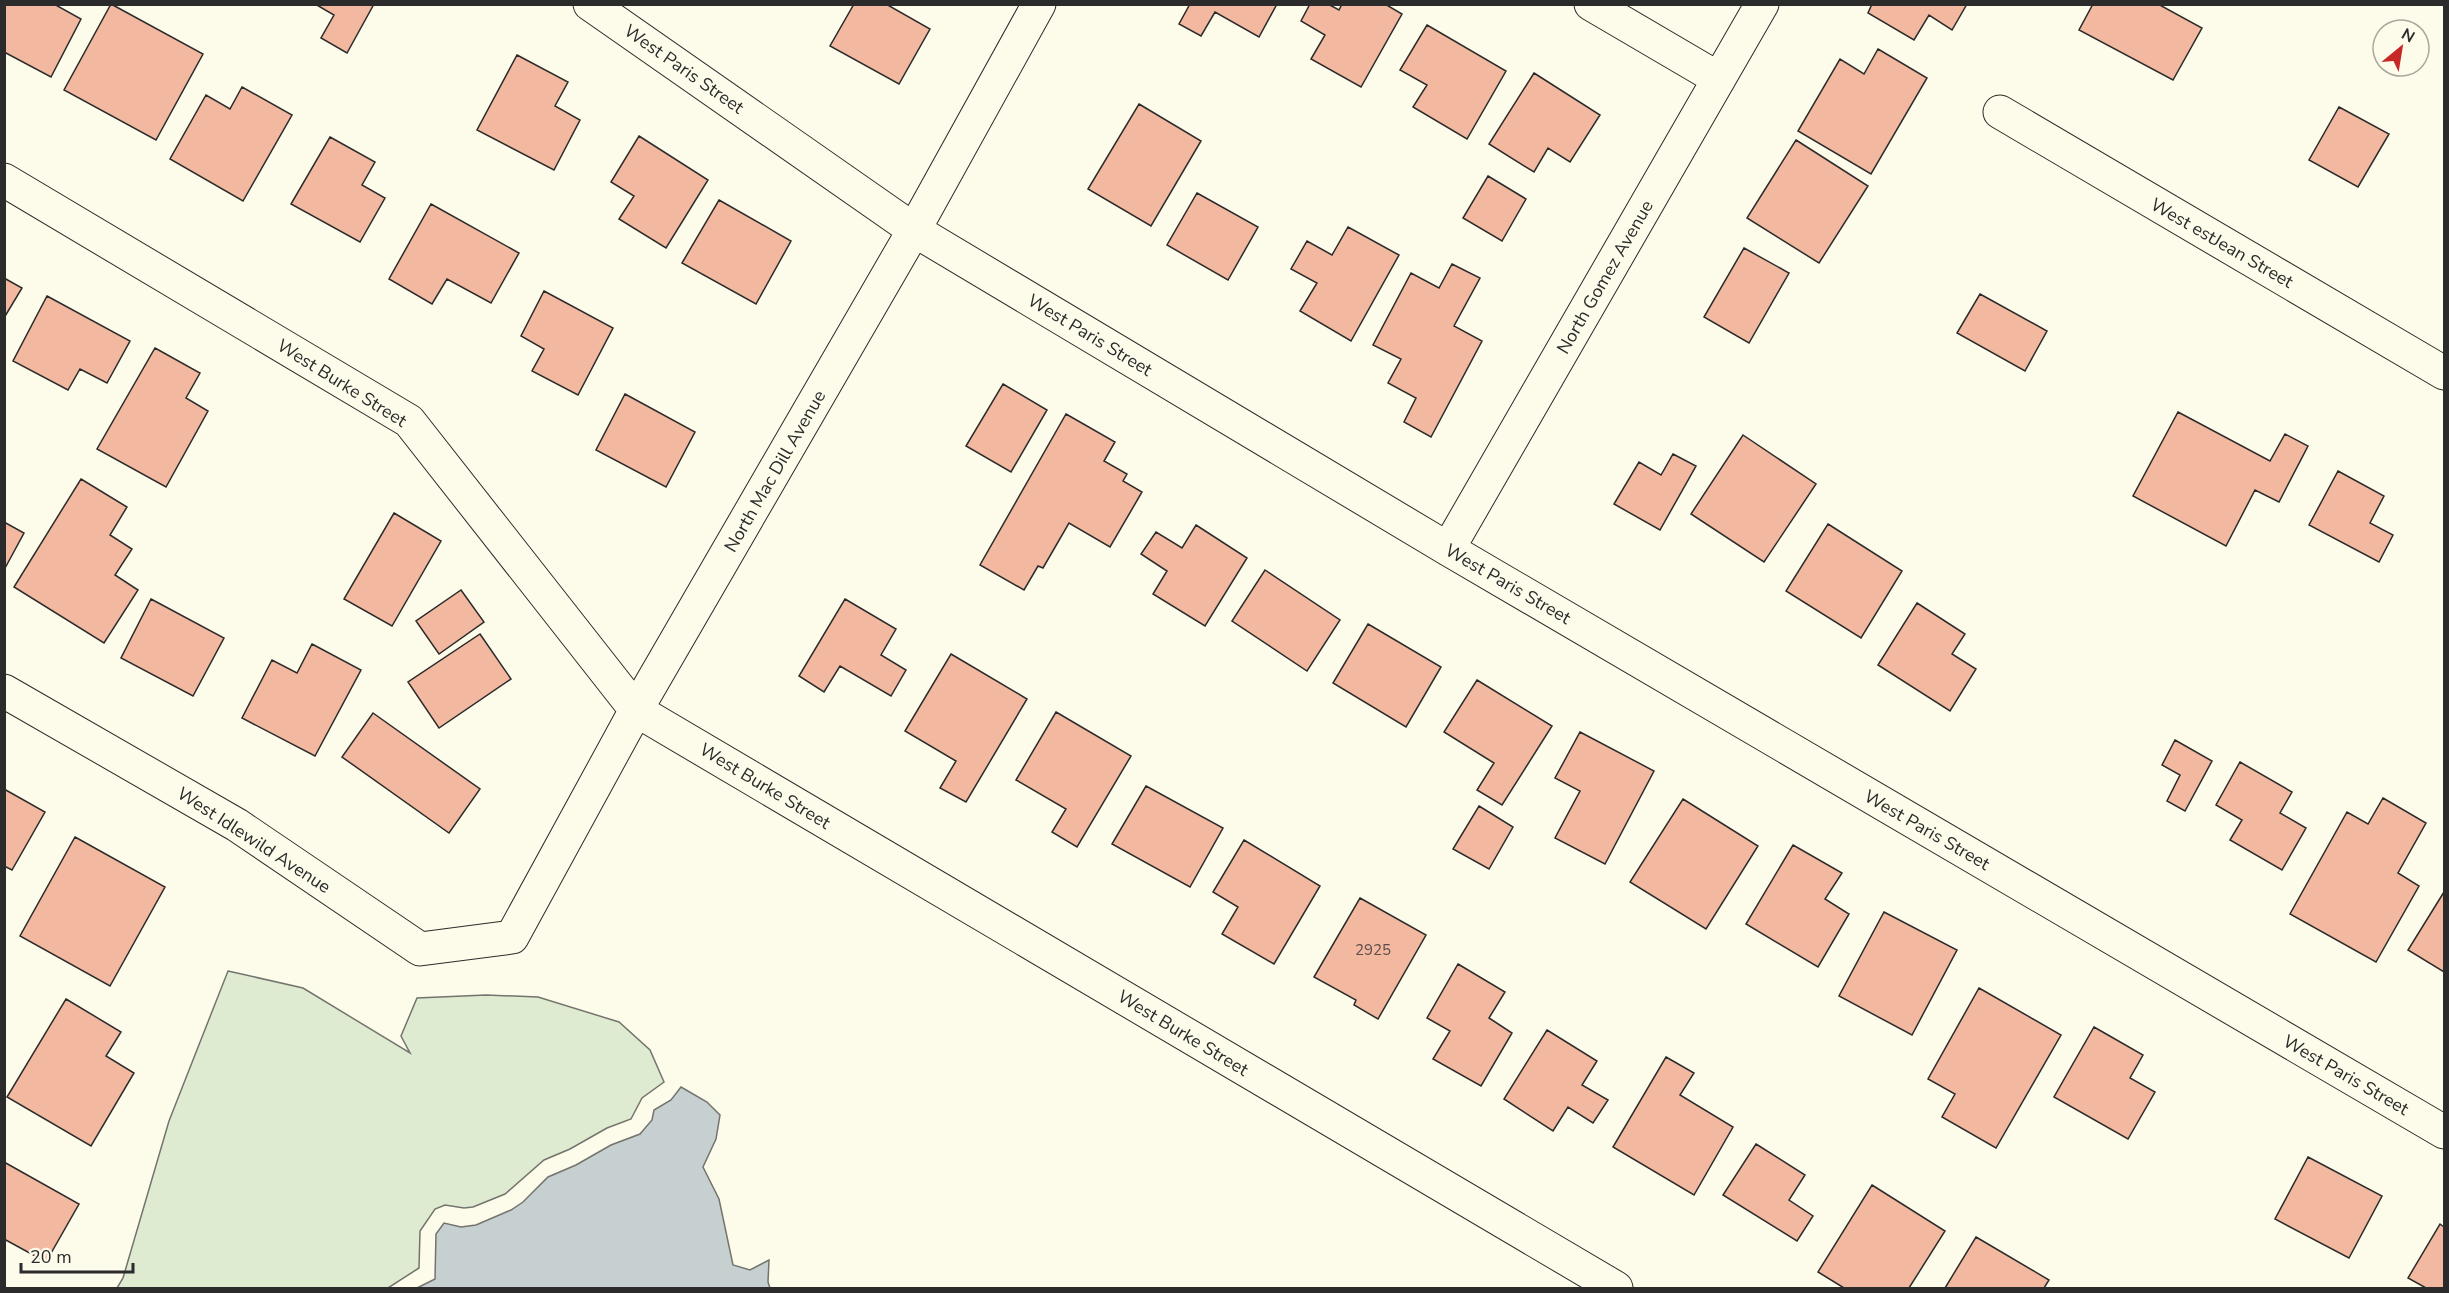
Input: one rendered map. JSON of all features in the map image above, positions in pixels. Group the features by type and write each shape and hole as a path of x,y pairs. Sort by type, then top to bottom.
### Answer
{"street":[{"name":"West Paris Street","path":"590,4 914,230 1448,549 2445,1132"},
{"name":"North Mac Dill Avenue","path":"512,937 636,710 914,230 1039,4"},
{"path":"1591,4 1719,79"},
{"name":"North Gomez Avenue","path":"1448,549 1762,4"},
{"name":"West estJean Street","path":"2000,112 2445,373"},
{"name":"West Burke Street","path":"4,180 409,422 636,710 1616,1288"},
{"name":"West Idlewild Avenue","path":"4,691 237,825 420,949 512,937"}],"green space":[{"path":"228,971 303,988 410,1053 401,1036 417,998 486,995 538,997 619,1022 650,1050 664,1082 642,1098 631,1119 607,1128 570,1149 544,1160 505,1194 473,1207 445,1205 435,1209 420,1231 419,1268 388,1288 117,1288 123,1278 169,1121"}],"shaded area":[{"path":"681,1087 707,1102 720,1115 716,1139 703,1167 719,1199 733,1265 750,1270 769,1260 770,1288 417,1288 435,1279 436,1234 444,1223 461,1227 476,1225 511,1210 523,1202 548,1177 576,1165 611,1145 640,1134 652,1120 654,1110 671,1100"}],"building":[{"path":"4,4 54,4 81,19 51,77 4,52"},
{"path":"111,4 203,54 156,140 64,90"},
{"path":"315,4 374,4 347,53 321,38 334,15"},
{"path":"854,4 886,4 930,29 899,84 830,46"},
{"path":"1190,4 1277,4 1259,37 1215,12 1201,36 1179,24"},
{"path":"1310,4 1328,4 1339,10 1342,4 1385,4 1402,14 1361,87 1311,59 1325,35 1301,21"},
{"path":"1872,4 1967,4 1952,30 1929,15 1914,40 1868,13"},
{"path":"2093,4 2158,4 2202,28 2173,80 2079,30"},
{"path":"1427,25 1506,71 1467,139 1413,107 1427,85 1400,70"},
{"path":"1878,49 1927,78 1871,174 1798,131 1840,59 1864,74"},
{"path":"517,55 568,82 555,106 580,120 554,170 477,130"},
{"path":"1534,73 1600,115 1570,162 1548,148 1534,172 1489,144"},
{"path":"242,87 292,115 243,201 170,159 206,95 230,109"},
{"path":"1139,104 1201,141 1151,226 1088,189"},
{"path":"2339,107 2389,134 2358,187 2309,160"},
{"path":"639,136 708,180 666,248 619,219 634,196 611,182"},
{"path":"330,137 375,162 362,185 385,198 360,242 291,204"},
{"path":"1796,140 1868,186 1819,263 1747,218"},
{"path":"1488,176 1526,199 1502,241 1463,218"},
{"path":"1197,193 1258,227 1228,280 1167,245"},
{"path":"719,200 791,241 756,304 682,263"},
{"path":"431,204 519,253 491,303 447,279 432,304 389,279"},
{"path":"1348,227 1399,255 1351,341 1300,311 1317,283 1291,269 1307,241 1332,255"},
{"path":"1744,248 1789,273 1749,343 1704,317"},
{"path":"1452,264 1480,278 1454,326 1482,341 1431,437 1404,422 1416,398 1388,383 1401,359 1373,345 1411,273 1439,288"},
{"path":"4,278 22,288 4,318"},
{"path":"544,291 613,328 578,395 532,371 544,349 521,336"},
{"path":"1980,294 2047,331 2025,371 1957,333"},
{"path":"47,296 130,341 107,383 80,369 68,390 13,361"},
{"path":"155,348 200,373 186,398 208,411 166,487 97,449"},
{"path":"1003,384 1047,410 1011,472 966,446"},
{"path":"625,394 695,432 666,487 596,450"},
{"path":"2178,412 2270,461 2285,434 2308,446 2279,502 2255,490 2226,546 2133,496"},
{"path":"1066,414 1115,442 1104,461 1127,474 1123,481 1142,492 1110,547 1069,523 1043,568 1038,566 1024,590 980,565"},
{"path":"1743,435 1816,484 1764,562 1691,514"},
{"path":"1673,454 1696,466 1660,530 1614,504 1639,462 1661,475"},
{"path":"2338,471 2384,496 2370,523 2393,535 2379,562 2309,525"},
{"path":"81,479 127,507 110,535 132,549 115,575 138,590 104,643 14,587"},
{"path":"394,513 441,541 392,626 344,599"},
{"path":"4,522 24,533 4,570"},
{"path":"1828,524 1902,571 1861,638 1786,591"},
{"path":"1196,525 1247,558 1205,626 1153,594 1167,571 1141,554 1156,532 1182,548"},
{"path":"1265,570 1340,620 1307,671 1232,621"},
{"path":"461,590 484,622 439,654 416,621"},
{"path":"151,599 224,638 193,696 121,658"},
{"path":"845,599 896,629 881,655 906,670 891,696 840,666 824,692 799,676"},
{"path":"1917,603 1965,634 1952,654 1976,669 1950,711 1878,665"},
{"path":"1368,624 1441,667 1406,727 1333,683"},
{"path":"480,634 511,679 439,728 408,682"},
{"path":"312,644 361,670 315,756 242,718 272,660 297,673"},
{"path":"951,654 1027,699 966,802 940,788 956,761 905,731"},
{"path":"1477,680 1552,726 1502,805 1477,790 1494,763 1444,732"},
{"path":"1056,712 1131,756 1077,847 1052,832 1066,809 1016,780"},
{"path":"373,713 480,789 449,833 342,757"},
{"path":"1580,732 1654,771 1605,864 1555,838 1580,791 1555,778"},
{"path":"2175,740 2212,761 2185,811 2167,801 2180,775 2162,765"},
{"path":"2240,762 2292,792 2280,813 2306,828 2282,870 2230,840 2242,820 2216,805"},
{"path":"1146,786 1223,828 1190,887 1112,844"},
{"path":"4,789 45,812 12,870 4,866"},
{"path":"2383,798 2426,823 2398,873 2419,886 2376,962 2290,914 2347,812 2368,824"},
{"path":"1683,799 1758,846 1706,929 1630,882"},
{"path":"1479,806 1513,827 1489,869 1453,849"},
{"path":"75,837 165,887 110,986 20,936"},
{"path":"1244,840 1320,886 1274,964 1222,934 1238,907 1213,892"},
{"path":"1793,845 1842,873 1825,899 1849,914 1818,967 1746,924"},
{"path":"2444,892 2444,972 2408,950"},
{"path":"1360,898 1426,935 1378,1019 1354,1005 1356,1000 1314,977"},
{"path":"1884,912 1957,950 1912,1035 1839,996"},
{"path":"1458,964 1505,992 1489,1018 1512,1033 1481,1086 1433,1059 1450,1031 1427,1018"},
{"path":"1979,988 2061,1035 1996,1148 1942,1117 1955,1094 1928,1079"},
{"path":"66,999 121,1032 106,1056 134,1073 91,1146 7,1097"},
{"path":"2094,1027 2143,1055 2130,1078 2155,1092 2128,1139 2054,1097"},
{"path":"1547,1030 1597,1061 1582,1085 1608,1100 1593,1123 1568,1107 1553,1131 1504,1099"},
{"path":"1666,1057 1694,1073 1680,1095 1733,1127 1694,1195 1613,1147"},
{"path":"1756,1144 1805,1175 1789,1200 1813,1216 1797,1241 1723,1195"},
{"path":"2308,1157 2382,1196 2349,1258 2275,1219"},
{"path":"4,1162 79,1204 46,1262 4,1239"},
{"path":"1872,1185 1945,1231 1909,1288 1844,1288 1818,1272"},
{"path":"2440,1224 2444,1227 2444,1288 2426,1288 2408,1278"},
{"path":"1976,1237 2049,1280 2044,1288 1945,1288"}]}
